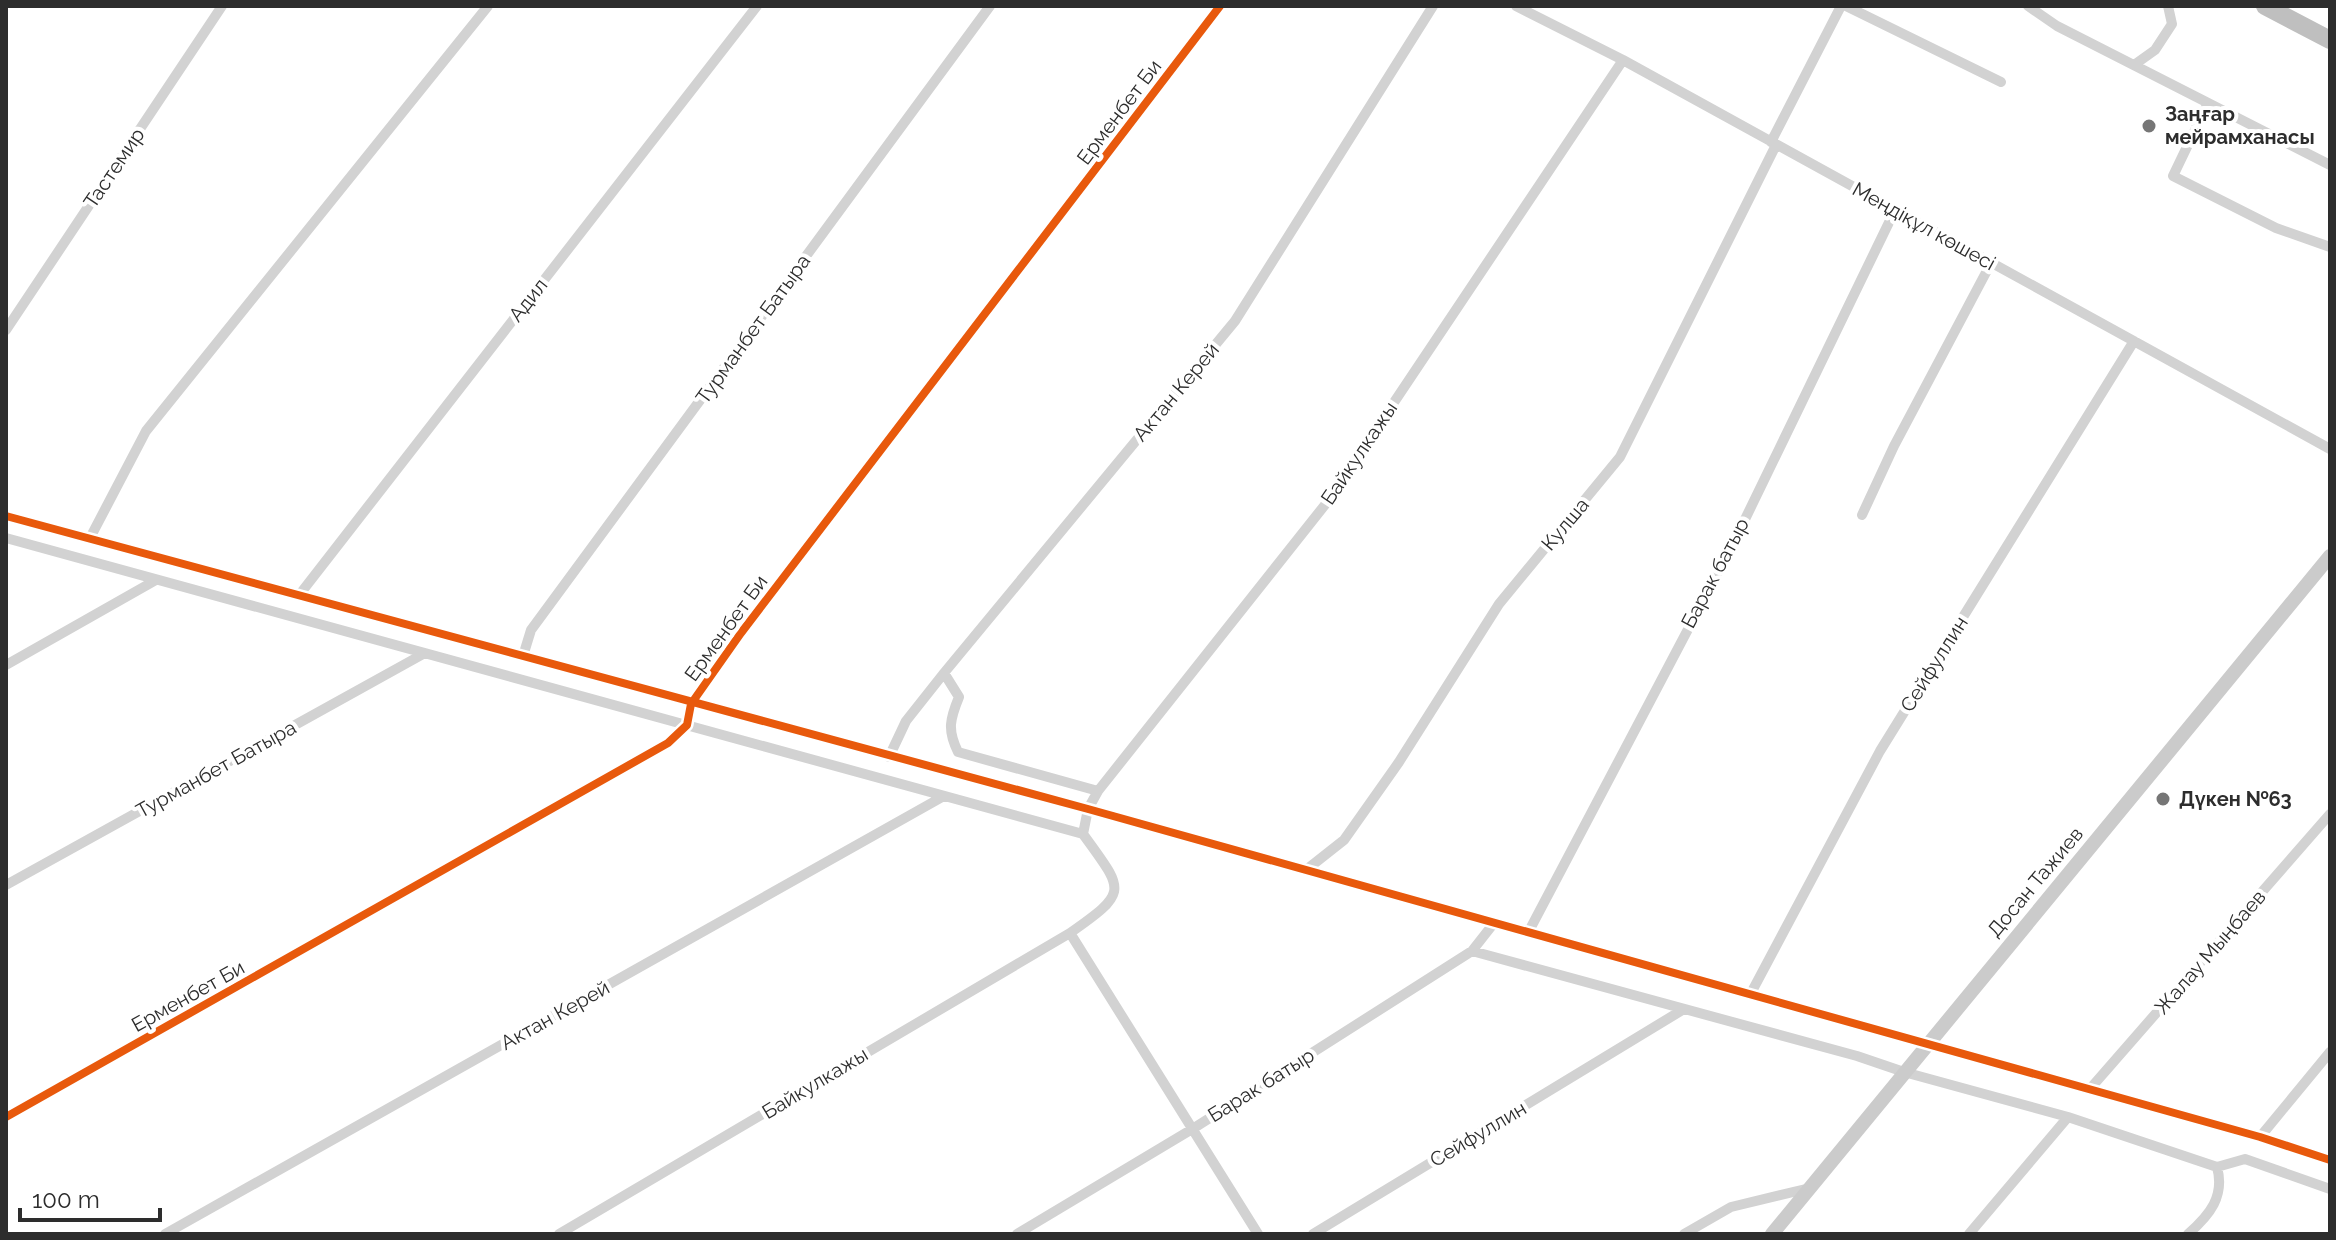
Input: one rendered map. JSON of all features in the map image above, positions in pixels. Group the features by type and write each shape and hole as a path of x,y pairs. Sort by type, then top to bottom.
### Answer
{"highway":[{"path":"2265,6 2330,40"}],"street":[{"name":"Тастемир","path":"6,330 222,6"},
{"path":"90,538 146,431 488,6"},
{"name":"Адил","path":"300,594 757,6"},
{"name":"Турманбет Батыра","path":"523,656 531,630 990,6"},
{"name":"Ерменбет Би","path":"6,1117 668,743 687,725 691,704 741,633 1220,6"},
{"name":"Актан Керей","path":"889,757 906,721 944,673 1235,321 1433,6"},
{"path":"1844,6 2001,82"},
{"name":"Кулша","path":"1306,870 1344,840 1399,762 1499,604 1620,457 1773,143 1844,6"},
{"path":"2028,6 2057,26 2330,165"},
{"path":"2134,65 2155,50 2172,24 2168,6"},
{"name":"Меңдіқұл көшесі","path":"1522,7 2330,449"},
{"name":"Байкулкажы","path":"559,1234 1070,933 1110,905 1115,894 1112,875 1083,834 1088,809 1098,791 1328,501 1623,60"},
{"path":"2208,103 2173,176 2276,228 2330,247"},
{"name":"Барак батыр","path":"1528,933 1692,615 1734,542 1895,210"},
{"path":"1862,515 1894,446 1991,263"},
{"name":"Сейфуллин","path":"1750,995 1880,751 2134,341"},
{"path":"6,516 300,594 691,704 1088,809 2260,1137 2330,1160"},
{"path":"6,538 1083,834"},
{"name":"Досан Тажиев","path":"1772,1234 2330,556"},
{"path":"6,665 156,580"},
{"name":"Турманбет Батыра","path":"6,885 425,653"},
{"path":"944,673 959,697 949,719 951,738 958,752 1098,791"},
{"name":"Актан Керей","path":"165,1234 944,796"},
{"name":"Жалау Мыңбаев","path":"2089,1090 2330,814"},
{"name":"Барак батыр","path":"1017,1234 1194,1128 1472,951 1494,923"},
{"path":"1070,933 1258,1234"},
{"path":"1472,951 1798,1038 1904,1072 2068,1117 2217,1167 2245,1159 2330,1189"},
{"name":"Сейфуллин","path":"1313,1234 1684,1009"},
{"path":"2260,1137 2330,1052"},
{"path":"1969,1234 2068,1117"},
{"path":"2188,1234 2212,1210 2219,1195 2217,1167"},
{"path":"1684,1234 1731,1207 1812,1187"}],"cycle path":[{"path":"6,1117 668,743 687,725 691,704 741,633 1220,6"},
{"path":"6,516 1088,809 2260,1137 2330,1160"}],"place":[{"name":"Заңғар мейрамханасы","path":"2149,126"},
{"name":"Дүкен №63","path":"2163,799"}]}
